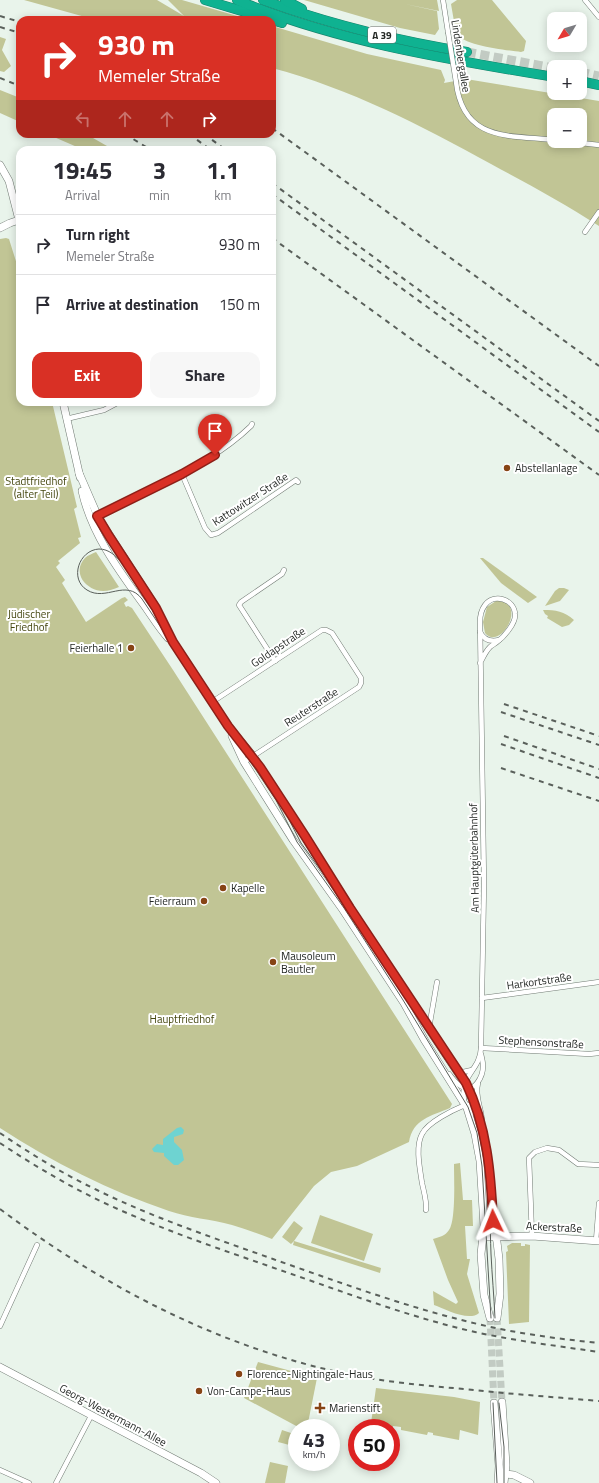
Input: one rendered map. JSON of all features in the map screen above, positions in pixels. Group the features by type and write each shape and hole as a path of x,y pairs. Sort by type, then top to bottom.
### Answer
{"highway":[{"path":"205,0 260,16"},
{"name":"A 39","path":"237,0 296,21 353,38 443,58 547,76"},
{"name":"A 39","path":"263,0 322,19 399,39 467,52"},
{"path":"284,0 322,19"},
{"path":"276,21 332,37 353,38"},
{"path":"587,82 599,85"}],"main road":[{"path":"0,165 9,181 16,207"},
{"path":"0,228 16,223"},
{"path":"64,406 82,492 90,518 98,535 123,576 159,627 173,642"},
{"path":"79,473 98,518 100,529 98,535"},
{"path":"82,492 89,508 98,518 156,608 173,642 228,726 253,756 344,900 456,1068 466,1086 481,1125 489,1165 493,1221 498,1249 500,1294 497,1318"},
{"path":"228,726 244,762 301,851 343,910 404,1003 425,1041 465,1105 473,1125 479,1154 484,1226 481,1254 484,1295 490,1318"},
{"path":"282,822 292,816"},
{"name":"Ackerstraße","path":"483,1237 532,1236 597,1241"},
{"name":"Georg-Westermann-Allee","path":"0,1367 201,1473 216,1483"},
{"path":"498,1403 505,1474 501,1482 498,1403"},
{"path":"505,1474 530,1483"}],"street":[{"name":"Lindenbergallee","path":"443,0 458,95 463,109 470,120 480,128 500,134 547,139"},
{"path":"585,0 599,17"},
{"path":"587,144 599,145"},
{"path":"585,232 599,212"},
{"path":"66,419 104,410 112,406"},
{"path":"98,518 182,474 226,448 244,434 252,424"},
{"name":"Kattowitzer Straße","path":"182,474 205,528 211,535 218,533 296,480 298,482"},
{"path":"275,660 239,605 241,602 282,574 284,570"},
{"name":"Am Hauptgüterbahnhof","path":"480,663 488,649 502,638 513,623 515,615 512,605 503,599 493,599 485,604 480,616 480,663 484,884 481,1050 483,1067 478,1081 476,1094 482,1117 481,1125"},
{"path":"480,629 482,635 487,640 495,641 502,638"},
{"name":"Goldapstraße","path":"212,702 322,630 326,630 332,634 347,657"},
{"name":"Reuterstraße","path":"244,762 359,686 361,683 361,678 347,657"},
{"path":"429,1028 437,982"},
{"name":"Harkortstraße","path":"482,998 599,982"},
{"name":"Am Hauptgüterbahnhof","path":"466,1086 473,1069 478,1063 481,1050"},
{"name":"Stephensonstraße","path":"481,1050 589,1054 599,1053"},
{"path":"456,1068 459,1071 465,1072 473,1069"},
{"path":"443,1069 466,1086 474,1086 478,1081"},
{"path":"465,1105 466,1086"},
{"path":"426,1210 419,1150 421,1135 424,1130 443,1116 465,1105 470,1105 481,1125"},
{"path":"532,1236 529,1158 535,1152 547,1148 559,1150 578,1164 599,1166"},
{"path":"597,1241 599,1203"},
{"path":"0,1326 37,1245"},
{"path":"56,1483 91,1416"},
{"path":"0,1470 29,1483"}],"green space":[{"path":"24,0 157,0 184,16 82,16"},
{"path":"168,0 182,0 237,16 184,16"},
{"path":"304,0 437,0 439,11 405,4 437,11 439,29 435,35 400,28"},
{"path":"457,0 492,0 526,41 524,51 521,52 486,47 467,41 460,37 456,33 451,4"},
{"path":"276,27 367,54 441,70 445,80 444,83 466,79 547,92 547,100 587,99 599,101 599,226 573,209 532,186 411,122 330,86 276,69"},
{"path":"0,37 6,39 2,50 11,66 4,72 0,71"},
{"path":"0,90 16,96 16,120 0,113"},
{"path":"56,138 93,138 107,146 75,146"},
{"name":"Hauptfriedhof","path":"0,239 9,239 16,261 16,406 53,406 77,507 74,509 81,537 78,538 80,543 58,561 60,563 56,567 65,580 62,583 86,622 122,598 125,597 128,600 124,603 126,607 128,606 132,608 173,670 452,1104 450,1108 430,1116 419,1123 414,1128 409,1142 357,1166 331,1172 314,1186 272,1239 232,1225 192,1217 147,1203 82,1175 20,1141 0,1128"},
{"path":"96,552 119,587 107,591 97,590 91,588 83,580 80,575 81,564 86,557"},
{"path":"480,558 483,558 537,597 528,603 501,583"},
{"path":"559,588 569,590 560,601 545,606 555,591"},
{"path":"496,601 506,603 510,608 511,616 509,624 504,631 498,636 491,637 485,633 483,622 487,607"},
{"path":"543,610 560,612 574,620 569,625 562,627 547,618 548,616"},
{"path":"460,1163 463,1200 472,1200 473,1226 465,1226 467,1259 470,1259 467,1274 479,1313 469,1316 457,1314 434,1305 433,1291 456,1304 458,1302 433,1239 446,1234 451,1225 453,1218 454,1198 454,1164"},
{"path":"320,1215 373,1234 364,1261 311,1243"},
{"path":"294,1221 303,1228 291,1244 282,1237"},
{"path":"294,1241 381,1268 380,1273 293,1245"},
{"path":"512,1243 521,1243 521,1246 525,1246 525,1244 530,1245 529,1322 509,1324 506,1252 508,1251 507,1246"},
{"path":"258,1362 317,1378 309,1419 288,1419 288,1422 244,1398"},
{"path":"376,1388 454,1397 480,1402 478,1435 460,1430 459,1440 433,1435 433,1433 428,1432 427,1435 401,1430 400,1419 372,1419"},
{"path":"282,1430 288,1432 288,1445 278,1442"},
{"path":"270,1462 288,1466 285,1483 265,1483"}],"water":[{"path":"181,1127 184,1130 183,1134 174,1137 174,1142 182,1150 184,1160 178,1165 174,1165 164,1156 164,1153 154,1152 152,1149 157,1144 163,1145 163,1139 177,1128"}],"tunnel":[{"path":"467,52 547,67"},
{"path":"587,73 599,76"},
{"path":"490,1318 494,1403"},
{"path":"497,1318 502,1402"}],"tram line":[{"path":"491,1318 482,1166 477,1133 468,1107 403,1000 344,908 297,842 276,800 142,599 136,593 129,590 101,594 87,590 82,585 78,579 78,572 79,566 86,554 103,549 115,555 122,563 235,736 279,800 301,843 340,897 465,1086 479,1127 487,1168 495,1318"},
{"path":"493,1403 497,1483"},
{"path":"499,1403 504,1447 504,1483"}],"railway":[{"path":"0,16 16,21"},
{"path":"0,27 16,32"},
{"path":"0,78 16,84"},
{"path":"276,131 599,366"},
{"path":"132,138 144,146"},
{"path":"194,138 206,146"},
{"path":"210,138 220,146"},
{"path":"276,186 599,421"},
{"path":"276,197 599,432"},
{"path":"276,241 599,475"},
{"path":"504,704 599,736"},
{"path":"501,712 599,745"},
{"path":"504,736 599,769"},
{"path":"501,744 599,778"},
{"path":"501,768 599,801"},
{"path":"0,1133 35,1156 84,1184 140,1210 324,1277 456,1319 540,1336 599,1343"},
{"path":"0,1143 58,1179 117,1209 233,1254 401,1312 450,1326 521,1341 599,1352"},
{"path":"0,1209 83,1266 127,1291 172,1314 217,1334 265,1352 313,1366 362,1377 400,1383 599,1401"}],"place":[{"name":"Abstellanlage","path":"507,468"},
{"name":"Feierhalle 1","path":"131,648"},
{"name":"Kapelle","path":"223,888"},
{"name":"Feierraum","path":"204,901"},
{"name":"Mausoleum Bautler","path":"273,962"},
{"name":"Florence-Nightingale-Haus","path":"239,1374"},
{"name":"Von-Campe-Haus","path":"199,1391"},
{"name":"Marienstift","path":"320,1408"}],"route":[{"path":"215,455 182,474 97,516 149,596 173,642 228,726 253,756 305,836 344,900 466,1083 472,1096 482,1128 486,1148 490,1173 493,1221"}],"park label":[{"name":"Stadtfriedhof (alter Teil)","path":"36,487"},
{"name":"Jüdischer Friedhof","path":"29,620"}]}
